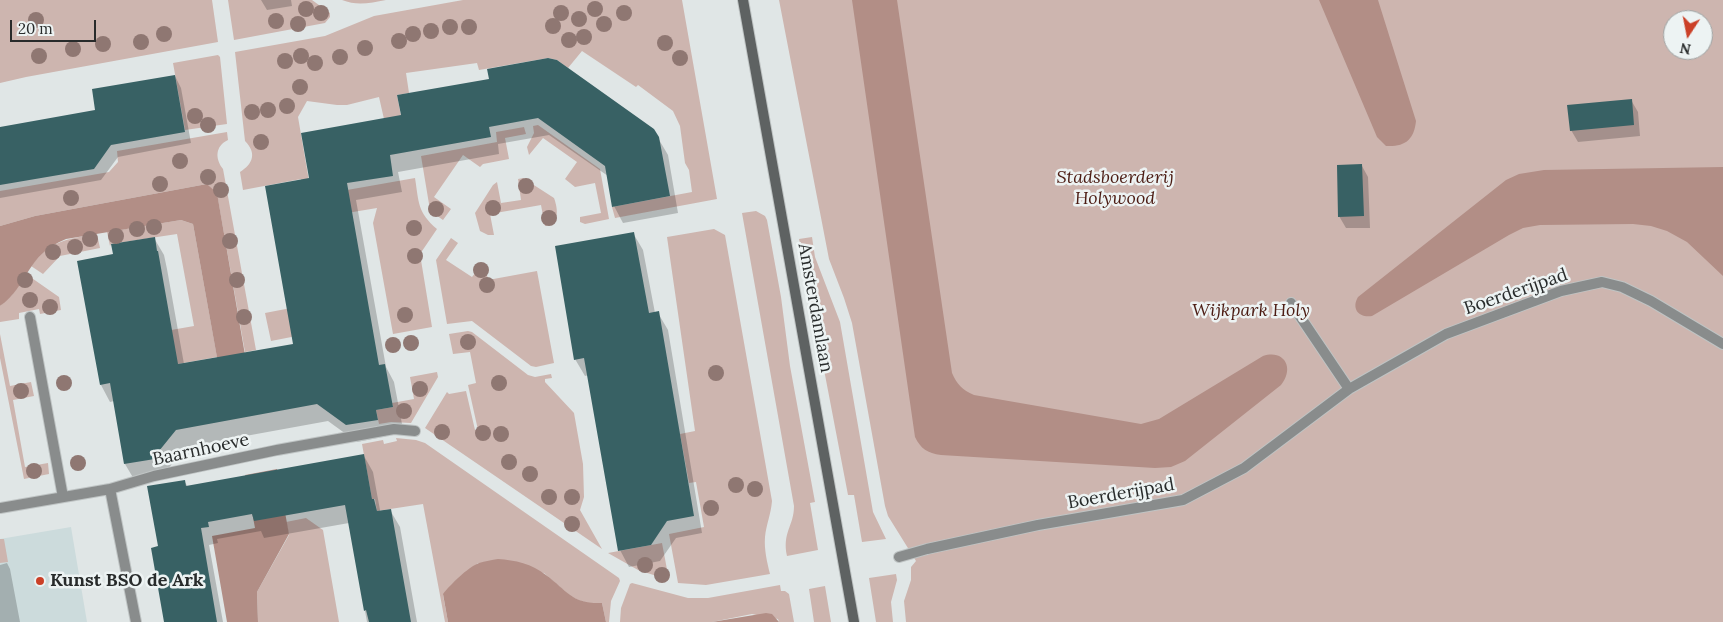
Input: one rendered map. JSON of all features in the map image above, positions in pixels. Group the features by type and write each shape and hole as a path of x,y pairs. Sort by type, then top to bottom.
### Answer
{"street":[{"name":"Amsterdamlaan","path":"743,0 854,622"},
{"name":"Boerderijpad","path":"900,557 927,549 1029,527 1183,500 1244,468 1349,389 1446,334 1561,291 1602,282 1622,287 1651,301 1723,344"},
{"path":"1291,304 1349,389"},
{"path":"30,317 63,497"},
{"name":"Baarnhoeve","path":"0,508 110,489 154,476 348,437 394,429 415,431"},
{"path":"110,489 136,622"}],"shaded area":[{"path":"852,0 897,0 952,373 963,389 974,395 1141,424 1159,419 1263,356 1277,355 1285,362 1287,372 1281,385 1185,461 1171,467 1155,468 941,455 928,452 922,447 915,437"},
{"path":"1319,0 1378,0 1416,121 1411,138 1403,144 1386,146 1377,137"},
{"path":"1723,167 1723,276 1687,242 1667,231 1651,226 1633,224 1540,225 1523,228 1509,235 1372,316 1363,316 1356,309 1355,305 1358,297 1506,180 1519,174 1544,170"},
{"path":"207,184 217,193 254,407 227,413 193,224 181,220 66,239 42,253 17,289 0,306 0,226 35,216"},
{"path":"277,469 289,534 257,592 258,622 227,622 212,536 255,528 245,475"},
{"name":"Kunst BSO de Ark","path":"71,527 87,622 0,622 0,539"},
{"path":"498,559 529,565 541,571 576,599 592,603 602,603 606,622 448,622 443,594 474,565"},
{"path":"766,613 772,614 779,622 712,622"}],"green space":[{"path":"0,0 212,0 218,42 0,83"},
{"path":"228,0 312,0 330,13 330,17 325,23 234,40"},
{"path":"342,0 386,0 358,3"},
{"path":"463,0 682,0 717,199 615,218 612,207 692,192 689,170 685,163 680,126 673,111 638,85 636,87 582,51 568,68 557,60 548,58 479,70 477,63 406,73 409,93 397,95 401,116 384,119 379,97 347,105 307,101 298,117 310,187 303,188 301,179 243,190 240,172 250,162 252,154 249,145 245,141 235,52 325,36 374,16"},
{"name":"Wijkpark Holy","path":"779,0 1723,0 1723,622 906,622 904,601 911,580 911,567 916,561 888,516 885,506 852,323 829,259"},
{"path":"218,55 220,57 227,124 185,130 173,63"},
{"path":"538,125 600,169 609,219 585,224 580,222 580,217 601,213 595,183 575,187 565,179 577,162 543,138 529,155 527,147 534,133 533,126"},
{"path":"524,127 526,134 505,138 509,159 483,164 480,167 463,155 434,197 451,209 443,220 430,210 421,156 497,142 496,132"},
{"path":"227,132 228,140 219,149 218,157 223,169 256,350 245,352 217,194 207,184 35,216 0,226 0,191 109,172 118,162 117,151"},
{"path":"415,178 422,212 437,229 420,254 432,327 393,334 373,223 377,208 317,218 313,196"},
{"path":"523,178 554,198 557,215 553,222 545,226 541,205 490,214 494,235 488,235 480,231 475,213 493,185 497,182 501,203 521,200 518,179"},
{"path":"756,211 765,216 767,220 781,297 790,366 815,502 810,503 818,550 787,556 786,541 794,506 742,213"},
{"path":"181,220 193,224 217,357 155,368 137,336 194,326 177,234 111,244 110,246 107,232"},
{"path":"714,229 725,235 772,501 765,542 770,574 706,585 678,583 669,534 704,527 696,482 689,483 680,434 695,431 667,237"},
{"path":"97,234 100,248 60,256 43,274 31,266 38,257 60,242"},
{"path":"812,237 815,257 840,322 873,512 886,539 862,542 854,495 848,495 799,239"},
{"path":"451,238 458,243 446,260 472,277 482,264 485,264 488,280 537,271 554,363 536,367 531,366 472,321 447,324 436,260"},
{"path":"26,274 59,297 61,310 40,314 39,309 19,313 19,319 0,322 0,306 12,295"},
{"path":"322,302 317,332 271,341 265,313"},
{"path":"472,332 528,375 535,377 551,374 552,378 545,379 545,382 574,413 583,464 584,497 580,510 602,549 425,428 447,392 449,394 466,391 475,430 478,430 468,385 476,383 470,352 453,354 449,334"},
{"path":"0,334 10,386 31,382 34,396 13,400 25,467 48,463 49,474 24,479 0,358"},
{"path":"437,372 438,377 411,423 391,422 379,424 376,410 393,407 392,403 414,399 410,377"},
{"path":"396,438 425,443 619,578 620,581 611,601 609,622 606,622 602,603 588,603 578,600 569,595 544,573 478,563 456,580 443,595 448,622 445,622 423,504 377,511 375,499 372,499 362,444 383,440 384,444 397,441"},
{"path":"306,518 323,530 339,622 258,622 257,592 289,535 286,522"},
{"path":"0,539 4,539 8,562 0,563"},
{"path":"662,543 669,580 638,570 608,553"},
{"path":"896,574 897,580 891,602 893,622 876,622 869,578"},
{"path":"632,583 688,598 708,598 780,585 781,591 789,594 794,622 779,622 778,619 752,614 712,622 620,622 621,608"},
{"path":"825,586 831,622 814,622 809,589"}],"building":[{"path":"548,58 557,60 654,129 659,137 670,196 612,207 605,166 538,118 489,127 491,137 390,155 393,176 347,183 379,365 385,364 393,407 376,410 378,420 346,425 317,404 176,430 159,451 161,458 124,464 110,383 100,385 77,261 113,254 111,244 155,237 178,364 293,344 265,186 309,178 301,133 401,115 397,95 489,79 487,69"},
{"path":"175,75 185,132 111,145 94,169 0,185 0,127 95,110 92,89"},
{"path":"1632,99 1634,125 1570,131 1567,105"},
{"path":"1362,164 1364,216 1338,217 1337,165"},
{"path":"634,232 649,313 659,311 694,516 667,521 651,545 618,551 584,358 574,360 555,246"},
{"path":"364,454 372,499 374,499 377,511 391,509 411,622 369,622 366,610 364,611 345,505 254,521 252,514 208,522 209,527 201,528 217,622 164,622 151,548 158,546 147,486 185,480 186,486"}],"place":[{"name":"Kunst BSO de Ark","path":"40,581"}],"park label":[{"name":"Stadsboerderij Holywood","path":"1115,188"}]}
